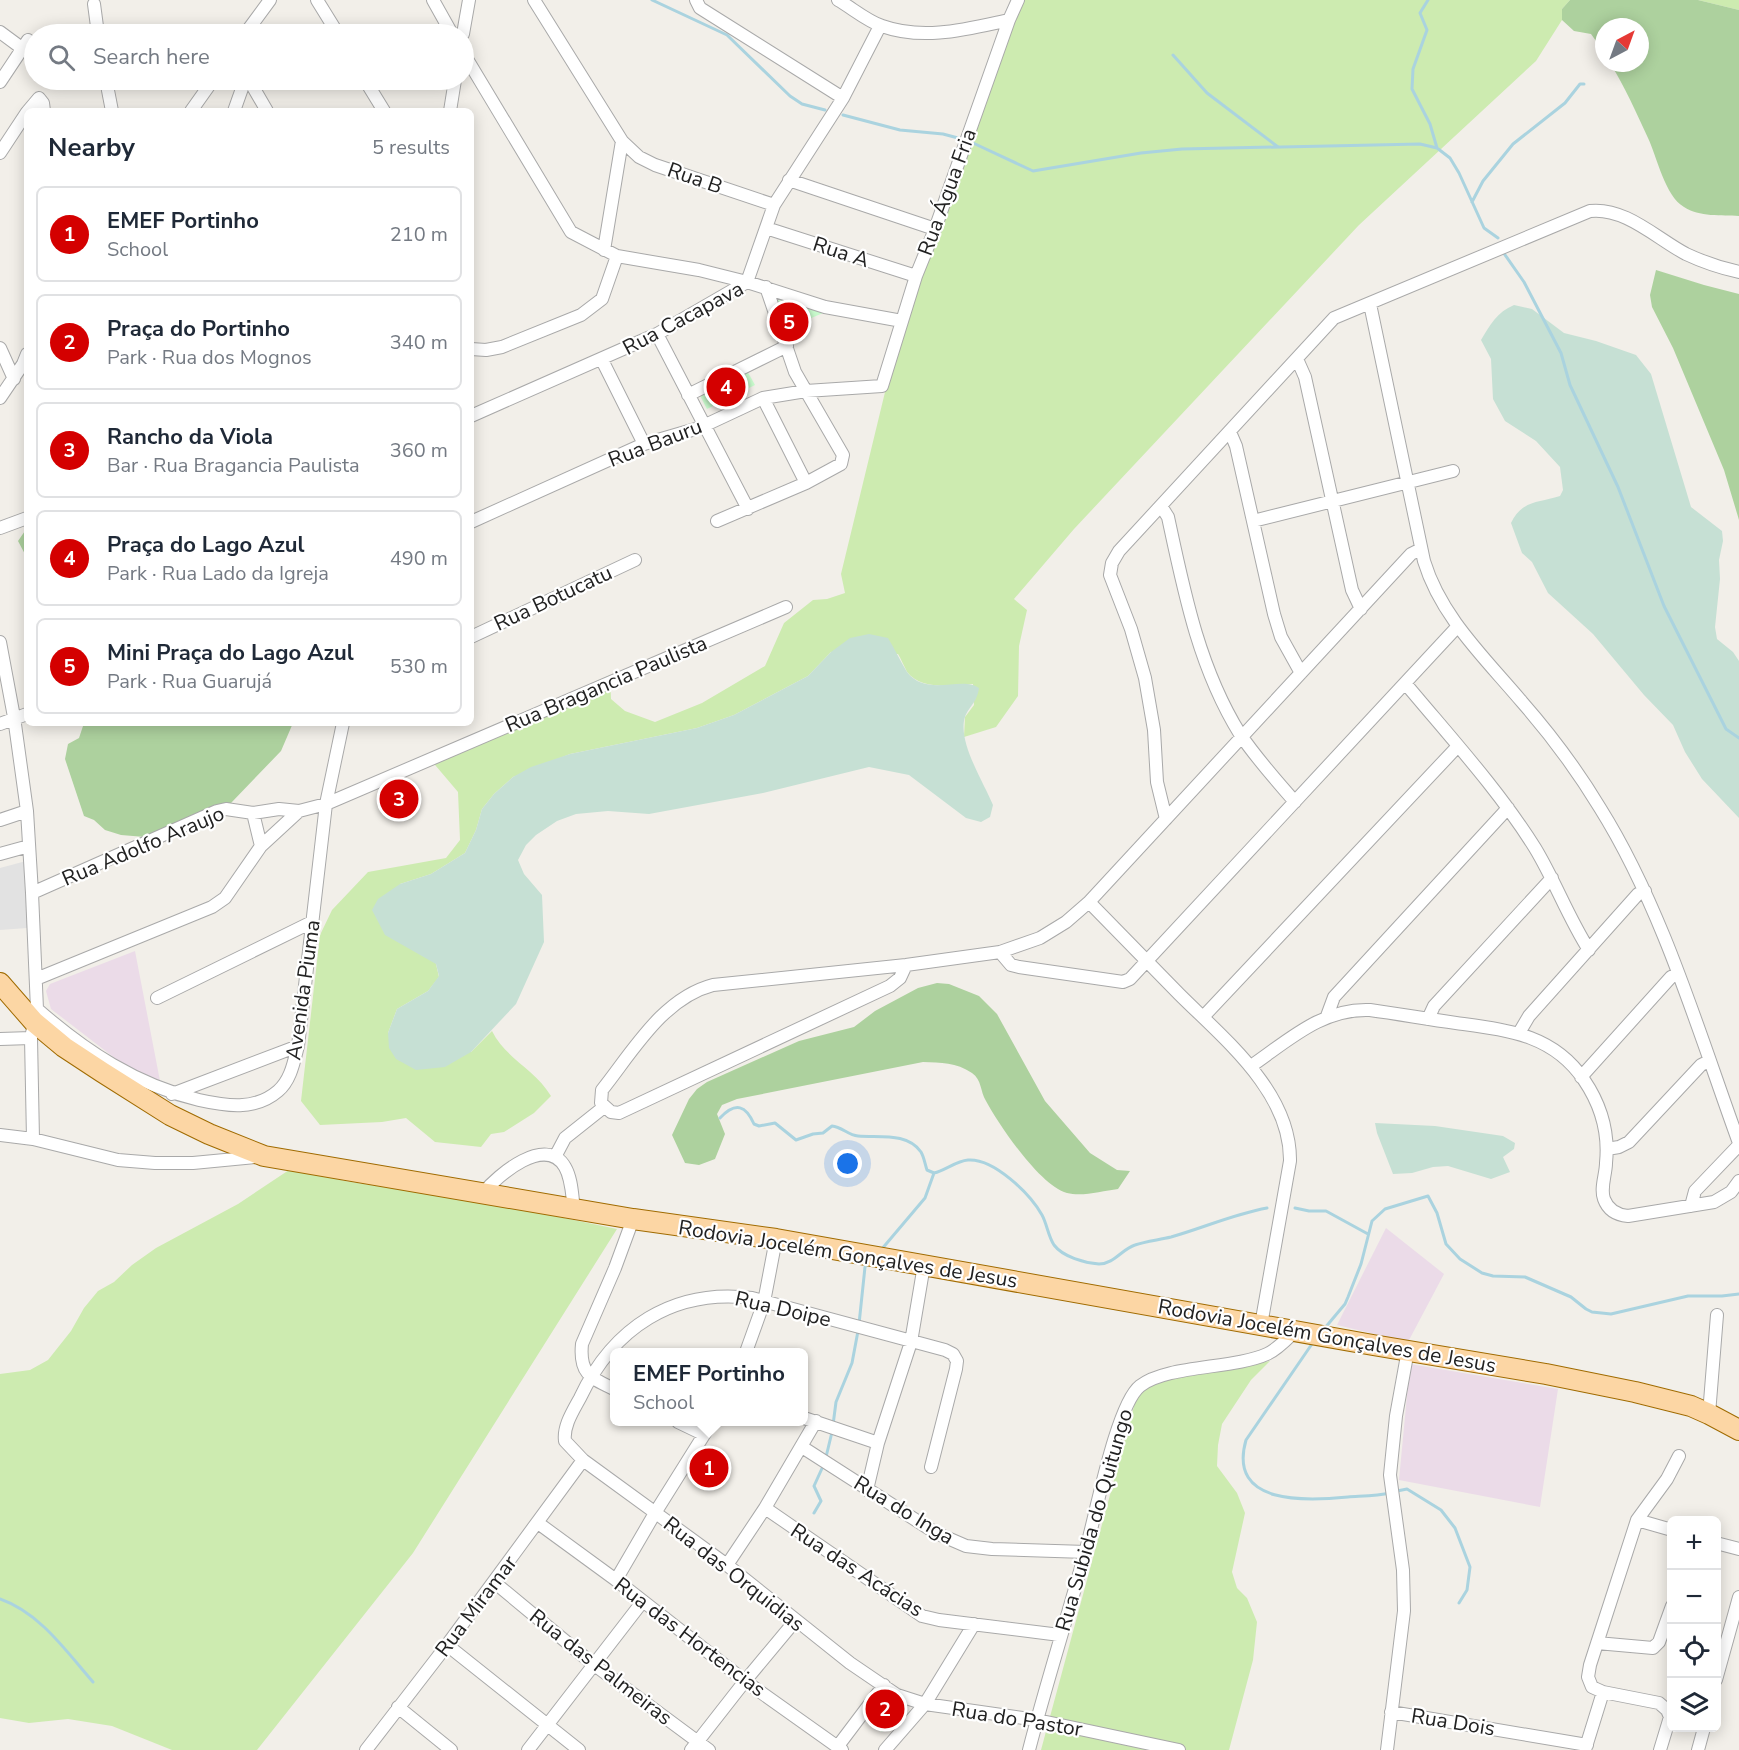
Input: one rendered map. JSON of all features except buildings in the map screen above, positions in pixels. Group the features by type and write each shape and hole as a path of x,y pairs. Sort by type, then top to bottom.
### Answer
{"main road":[{"name":"Rodovia Jocelém Gonçalves de Jesus","path":"0,983 34,1023 64,1047 170,1115 209,1134 264,1156 633,1219 776,1239 1546,1374 1691,1406 1739,1430"}],"street":[{"path":"252,24 270,0"},
{"path":"317,0 332,24"},
{"path":"433,0 447,24"},
{"path":"465,24 469,0"},
{"name":"Rua B","path":"534,0 622,141 639,157 656,165 774,205"},
{"path":"696,0 700,8 707,13 843,98"},
{"path":"838,0 880,26 915,34 952,33 1009,20"},
{"name":"Rua Água Fria","path":"882,386 916,276 1018,0"},
{"path":"94,4 97,24"},
{"path":"474,71 571,232 617,256 699,270 747,282 774,205 843,98 880,26"},
{"path":"0,32 24,44"},
{"path":"0,81 24,45"},
{"path":"108,90 111,108"},
{"path":"193,108 206,90"},
{"path":"235,108 243,90"},
{"path":"253,90 265,108"},
{"path":"371,90 382,108"},
{"path":"450,108 453,90"},
{"path":"30,108 39,98 44,108"},
{"path":"0,153 24,117"},
{"path":"604,250 622,141"},
{"path":"789,180 935,229"},
{"path":"1166,819 1157,782 1154,730 1145,678 1131,629 1110,575 1115,556 1334,318 1597,210 1618,214 1686,254 1715,266 1739,272"},
{"name":"Rua A","path":"766,228 916,276"},
{"path":"474,349 486,350 502,346 581,315 602,299 617,256"},
{"name":"Rua Cacapava","path":"474,415 657,334 747,282 825,307 902,321"},
{"path":"717,521 806,483 841,464 843,455 795,372 766,287"},
{"path":"1370,304 1421,549 1432,586 1444,608 1458,626 1542,725 1583,780 1617,836 1645,891 1678,974 1739,1144 1695,1191 1691,1206"},
{"path":"657,334 748,509"},
{"path":"688,394 788,346"},
{"path":"0,348 7,368 14,379"},
{"path":"1297,358 1305,377 1352,590 1361,609"},
{"path":"602,360 644,444"},
{"path":"0,398 24,362"},
{"name":"Rua Bauru","path":"474,521 644,444 704,425 763,398 806,391 882,386"},
{"path":"763,398 806,483"},
{"path":"1230,432 1236,446 1274,614 1281,637 1301,674"},
{"path":"1253,520 1453,471"},
{"path":"1161,506 1168,517 1192,623 1222,701 1242,736 1295,802"},
{"path":"0,528 24,519"},
{"path":"906,965 896,983 858,1002 619,1113 610,1112 604,1107 600,1098 602,1090 664,1012 694,991 713,985 906,965 1000,952 1027,944 1066,922 1089,902 1412,554 1421,549"},
{"name":"Rua Botucatu","path":"474,636 635,560"},
{"name":"Rua Bragancia Paulista","path":"326,804 786,607"},
{"path":"1000,952 1011,965 1018,967 1123,982 1130,979 1458,626"},
{"path":"0,642 14,717 27,811 36,979 33,1139"},
{"path":"1405,683 1508,808 1552,878 1588,950"},
{"path":"0,724 24,715"},
{"name":"Avenida Piuma","path":"34,1023 56,1025 106,1061 172,1094 238,1106 254,1104 268,1098 284,1084 291,1073 298,1046 326,804 342,726"},
{"path":"1203,1017 1458,746"},
{"name":"Rua Adolfo Araujo","path":"32,893 217,811 226,809 253,813 279,809 299,811 326,804"},
{"path":"1327,1016 1334,997 1508,808"},
{"path":"0,820 27,811"},
{"path":"36,979 212,907 225,898 261,846 299,811"},
{"path":"253,813 261,846"},
{"path":"0,854 29,846"},
{"path":"1428,1019 1434,1005 1552,878"},
{"path":"1519,1033 1529,1016 1638,894 1645,891"},
{"path":"1089,902 1251,1066 1281,1114 1290,1152 1261,1325"},
{"path":"157,998 312,922"},
{"path":"1581,1077 1671,977 1678,974"},
{"path":"1251,1066 1327,1016 1358,1010 1519,1033 1548,1046 1568,1061 1581,1077 1598,1106 1606,1134 1607,1149 1603,1194 1607,1205 1616,1213 1628,1216 1720,1200 1731,1192 1739,1181"},
{"path":"0,1039 34,1023"},
{"path":"172,1094 298,1046"},
{"path":"1607,1149 1629,1142 1701,1065 1709,1060"},
{"path":"555,1157 565,1138 604,1107"},
{"path":"0,1136 33,1139 118,1160 155,1163 193,1163 264,1156"},
{"path":"483,1193 494,1180 531,1156 543,1154 555,1157 566,1170 574,1209"},
{"path":"610,1387 590,1377 581,1355 582,1344 615,1268 633,1219"},
{"path":"748,1348 765,1302 776,1239"},
{"path":"867,1490 878,1443 911,1342 924,1265"},
{"name":"Rua Doipe","path":"613,1348 630,1330 672,1305 719,1296 765,1302 945,1350 953,1354 957,1360 931,1467"},
{"path":"1709,1414 1717,1315"},
{"name":"Rua Subida do Quitungo","path":"1029,1750 1060,1635 1086,1552 1107,1468 1130,1398 1141,1386 1162,1376 1259,1357 1276,1348 1295,1331"},
{"path":"1387,1750 1404,1611 1403,1570 1390,1474 1396,1416 1408,1350"},
{"name":"Rua Doipe","path":"568,1423 590,1377 610,1352"},
{"path":"808,1419 878,1443"},
{"path":"727,1565 765,1508 816,1422"},
{"name":"Rua das Orquidias","path":"568,1423 566,1441 583,1460 727,1565 850,1663 909,1700 925,1704"},
{"path":"686,1426 703,1434"},
{"path":"616,1580 709,1426"},
{"name":"Rua do Inga","path":"802,1447 936,1533 966,1546 1086,1552"},
{"path":"1660,1750 1670,1717 1667,1710 1659,1703 1603,1692 1592,1687 1589,1682 1590,1665 1638,1520 1667,1479 1679,1456"},
{"name":"Rua Miramar","path":"366,1750 447,1645 583,1460"},
{"name":"Rua das Acácias","path":"765,1508 922,1616 1060,1635"},
{"path":"1638,1520 1667,1529"},
{"name":"Rua das Hortencias","path":"538,1523 616,1580 745,1681 840,1748"},
{"path":"1721,1544 1739,1549"},
{"name":"Rua das Palmeiras","path":"494,1582 694,1746 709,1750"},
{"path":"1717,1678 1739,1597"},
{"path":"528,1750 643,1601"},
{"path":"1597,1643 1653,1648 1659,1642 1667,1618"},
{"path":"694,1746 795,1621"},
{"path":"885,1750 925,1704 974,1624"},
{"path":"447,1645 579,1750"},
{"path":"840,1748 884,1685"},
{"path":"1586,1747 1603,1692"},
{"name":"Rua do Pastor","path":"925,1704 1037,1720 1179,1750"},
{"path":"398,1707 451,1750"},
{"name":"Rua Dois","path":"1391,1712 1586,1747"},
{"path":"1698,1750 1703,1732"}],"shaded area":[{"path":"26,861 27,928 0,930 0,868"},
{"path":"135,951 160,1081 142,1079 51,1009 46,991 50,984"},
{"path":"1386,1228 1444,1274 1408,1342 1337,1325"},
{"path":"1410,1364 1558,1389 1540,1507 1399,1480"}],"green space":[{"path":"1024,0 1570,0 1562,9 1562,20 1536,61 1359,225 1074,529 1014,599 1027,610 1019,646 1018,696 996,727 964,737 965,717 974,705 973,684 938,686 921,682 907,672 898,654 831,652 808,676 734,715 697,728 570,754 513,777 494,794 482,809 476,830 465,853 431,874 400,884 436,964 439,977 428,991 397,1009 388,1033 471,1052 492,1031 505,1049 537,1078 551,1096 534,1113 504,1132 491,1134 481,1147 435,1142 406,1118 382,1122 320,1125 301,1101 320,935 332,910 368,872 446,858 460,840 458,792 430,759 610,675 611,699 625,711 655,722 702,703 765,666 784,623 813,600 827,599 845,593 841,574 886,388 941,212 984,91"},
{"path":"1570,0 1698,0 1739,10 1739,216 1711,215 1684,207 1677,202 1662,176 1639,119 1615,72 1649,72 1649,18 1595,18 1595,40 1591,34 1574,31 1562,20 1562,9"},
{"path":"1698,0 1739,0 1739,10"},
{"path":"1656,270 1739,294 1739,520 1724,470 1673,348 1652,307 1650,295"},
{"path":"765,296 823,313 781,331"},
{"path":"1514,305 1532,309 1564,333 1636,355 1651,374 1691,507 1722,531 1715,627 1717,639 1733,652 1739,661 1739,818 1702,779 1685,752 1673,725 1644,695 1593,634 1548,593 1532,562 1522,553 1511,523 1515,516 1526,506 1560,496 1563,490 1560,467 1536,441 1505,421 1493,399 1491,359 1481,340 1498,315"},
{"path":"745,367 755,385 707,409 697,390"},
{"path":"24,532 24,552 18,541"},
{"path":"869,634 888,638 907,672 915,680 924,684 963,684 979,688 977,697 965,717 964,727 968,750 993,805 990,817 981,822 966,818 909,775 869,767 763,793 649,814 608,811 576,814 557,821 526,845 518,860 524,874 542,895 544,942 516,1004 471,1052 445,1067 416,1070 396,1059 389,1048 388,1033 397,1009 428,991 439,976 436,964 385,935 372,910 378,899 400,884 431,874 465,853 476,830 482,809 494,794 513,777 531,767 570,754 697,728 734,715 808,676 831,652 850,638"},
{"path":"83,726 292,726 281,751 231,803 145,837 121,835 105,830 94,820 84,816 65,759 68,744 79,738"},
{"path":"937,983 949,984 979,996 997,1014 1045,1101 1090,1153 1117,1170 1130,1171 1118,1189 1079,1194 1067,1193 1056,1188 1033,1167 1010,1139 986,1101 979,1082 972,1073 948,1064 923,1062 737,1099 722,1105 717,1114 725,1134 715,1159 699,1165 685,1163 672,1135 689,1099 697,1089 707,1082 799,1041 854,1027 875,1011 918,988"},
{"path":"1375,1123 1435,1126 1503,1136 1515,1143 1514,1149 1503,1157 1510,1172 1491,1179 1448,1166 1393,1174"},
{"path":"292,1168 345,1181 516,1208 617,1229 413,1553 257,1750 172,1750 112,1726 68,1719 29,1723 0,1718 0,1374 30,1370 48,1360 98,1291 114,1282 132,1265 156,1248 238,1204"},
{"path":"1270,1361 1251,1380 1222,1424 1218,1445 1217,1466 1237,1493 1245,1513 1232,1572 1237,1588 1247,1598 1257,1622 1253,1660 1229,1750 1041,1750 1140,1384"},
{"path":"887,1688 904,1701 882,1732 866,1718"}],"waterway":[{"path":"652,0 727,35 790,96 802,104 825,110"},
{"path":"1428,0 1420,13 1427,30 1413,69 1412,89 1430,124 1437,148"},
{"path":"1173,55 1207,93 1278,147"},
{"path":"1472,202 1483,181 1513,144 1565,103 1580,84 1584,84"},
{"path":"843,115 900,130 943,134 958,138"},
{"path":"973,143 1033,171 1141,153 1182,149 1420,144 1437,148 1450,158 1484,228 1498,238"},
{"path":"1503,252 1524,282 1561,353 1570,385 1618,487 1664,606 1726,729 1739,738"},
{"path":"720,1118 731,1109 740,1108 748,1113 754,1124 759,1126 775,1123 796,1140 823,1133 832,1126 858,1136 908,1141 921,1152 927,1170 934,1173 968,1160 989,1165 1000,1171 1029,1197 1042,1215 1052,1241 1058,1249 1075,1259 1099,1264 1109,1262 1130,1247 1267,1208"},
{"path":"881,1250 925,1198 934,1173"},
{"path":"1324,1329 1345,1304 1361,1264 1372,1221 1385,1209 1428,1196 1437,1213 1446,1244 1460,1259 1482,1273 1493,1276 1525,1277 1571,1297 1592,1312 1611,1314 1688,1296 1739,1294"},
{"path":"1295,1208 1326,1211 1368,1234"},
{"path":"859,1324 865,1267 869,1263"},
{"path":"833,1425 836,1402 852,1363 858,1331"},
{"path":"1314,1341 1246,1440 1243,1462 1248,1477 1259,1488 1274,1495 1293,1498 1312,1499 1390,1493"},
{"path":"826,1457 832,1432"},
{"path":"814,1513 821,1501 814,1486 824,1464"},
{"path":"1397,1491 1407,1489 1441,1510 1455,1528 1470,1567 1467,1590 1459,1603"},
{"path":"0,1599 14,1605 40,1623 93,1682"}],"place":[{"name":"Mini Praça do Lago Azul","path":"789,322"},
{"name":"Praça do Lago Azul","path":"726,387"},
{"name":"Rancho da Viola","path":"399,799"},
{"name":"EMEF Portinho","path":"709,1468"},
{"name":"Praça do Portinho","path":"885,1709"}]}
